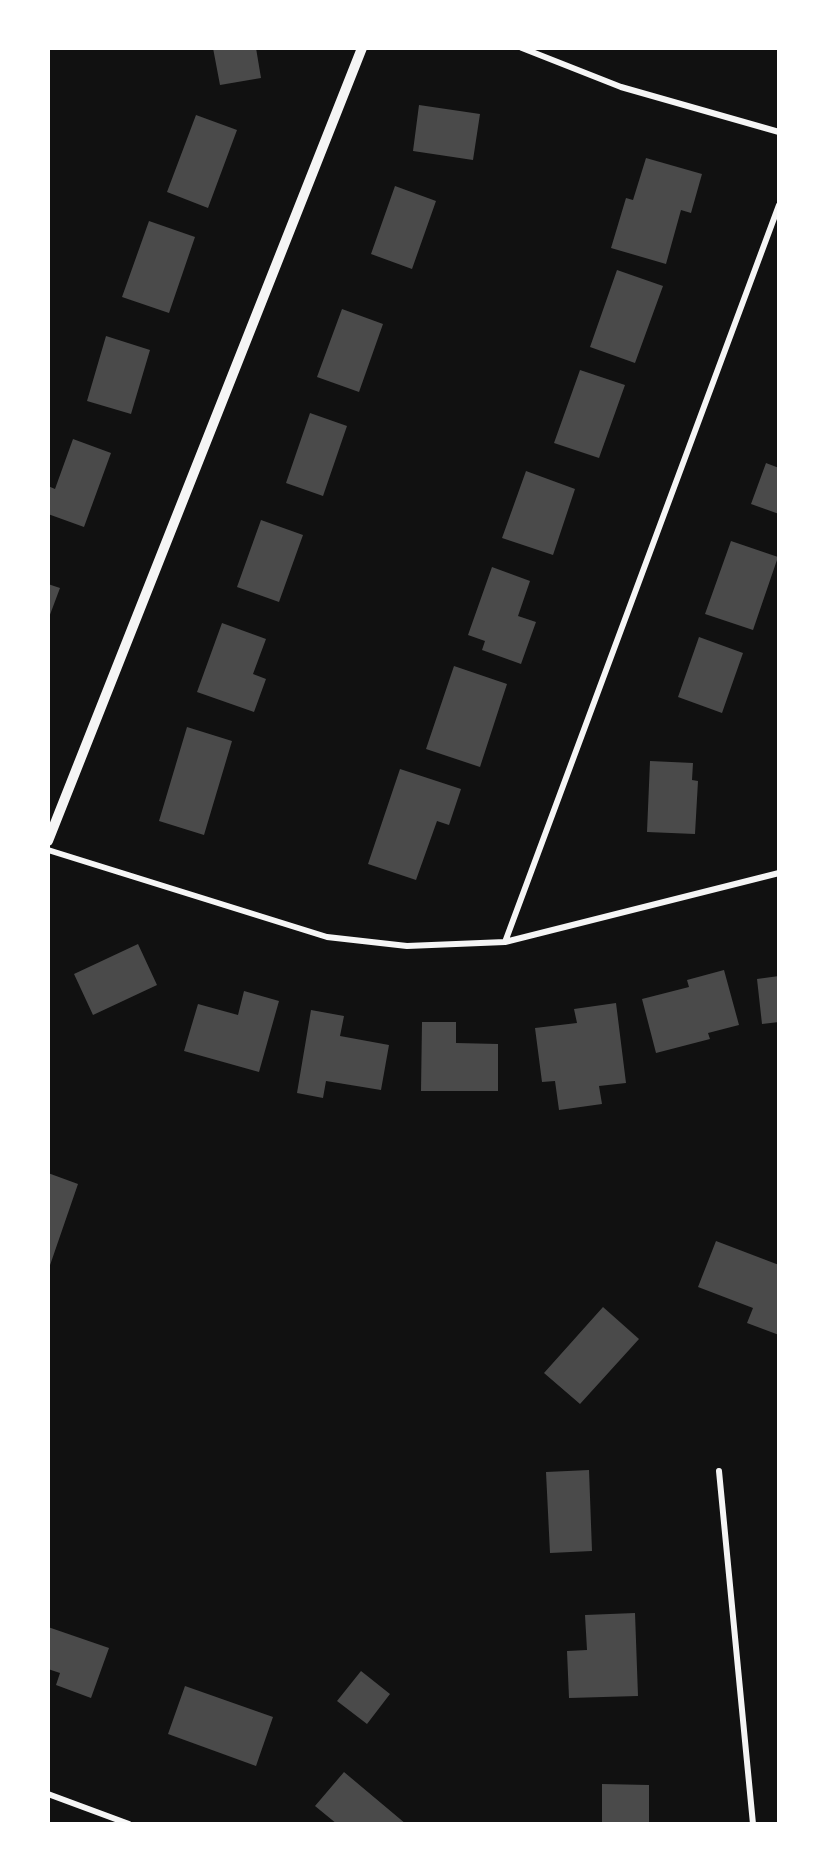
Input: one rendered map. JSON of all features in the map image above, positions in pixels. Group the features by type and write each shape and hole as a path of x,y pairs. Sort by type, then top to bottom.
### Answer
{"street":[{"path":"48,841 362,48"},
{"path":"522,48 621,87 779,132"},
{"path":"505,942 779,205"},
{"path":"48,850 327,937 406,946 505,942 779,873"},
{"path":"718,1471 753,1824"},
{"path":"48,1794 129,1824"}],"building":[{"path":"213,48 256,48 261,78 220,85"},
{"path":"419,105 480,114 473,160 413,151"},
{"path":"196,115 237,130 208,208 167,192"},
{"path":"646,158 702,174 691,213 681,210 666,264 611,248 626,198 633,200"},
{"path":"395,186 436,201 412,269 371,254"},
{"path":"149,221 195,237 169,313 122,297"},
{"path":"617,270 663,286 635,363 590,347"},
{"path":"342,309 383,324 359,392 317,377"},
{"path":"106,336 150,350 131,414 87,401"},
{"path":"580,370 625,385 599,458 554,443"},
{"path":"310,413 347,426 323,496 286,483"},
{"path":"73,439 111,453 84,527 48,514 48,486 55,489"},
{"path":"766,463 779,468 779,514 751,504"},
{"path":"526,471 575,489 553,555 502,538"},
{"path":"261,520 303,535 279,602 237,587"},
{"path":"731,541 778,557 753,630 705,614"},
{"path":"492,567 530,581 518,616 536,622 521,664 482,650 485,641 468,635"},
{"path":"48,584 60,588 48,620"},
{"path":"222,623 266,639 253,674 266,679 254,712 197,692"},
{"path":"699,637 743,653 722,713 678,697"},
{"path":"454,666 507,684 480,767 426,749"},
{"path":"187,727 232,741 204,835 159,821"},
{"path":"650,761 693,763 692,780 698,781 695,834 647,832"},
{"path":"400,769 461,789 449,825 437,821 416,880 368,864"},
{"path":"138,944 157,985 93,1015 74,974"},
{"path":"724,970 739,1025 708,1033 710,1039 656,1053 642,999 689,987 687,980"},
{"path":"779,976 779,1022 762,1024 757,979"},
{"path":"244,991 279,1001 259,1072 184,1051 198,1004 238,1015"},
{"path":"616,1003 626,1083 599,1086 602,1104 559,1110 555,1081 542,1082 535,1028 577,1023 574,1009"},
{"path":"311,1010 344,1016 340,1036 389,1045 381,1090 326,1081 323,1098 297,1093"},
{"path":"422,1022 456,1022 456,1043 498,1044 498,1091 421,1091"},
{"path":"48,1173 78,1184 48,1271"},
{"path":"716,1241 779,1265 779,1335 747,1323 753,1308 698,1287"},
{"path":"603,1307 639,1339 580,1404 544,1373"},
{"path":"589,1470 592,1551 550,1553 546,1472"},
{"path":"635,1613 638,1696 569,1698 567,1651 587,1650 585,1615"},
{"path":"48,1627 109,1648 91,1698 56,1685 60,1673 48,1669"},
{"path":"361,1671 390,1694 367,1724 337,1701"},
{"path":"185,1686 273,1717 256,1766 168,1734"},
{"path":"344,1772 406,1824 337,1824 315,1806"},
{"path":"602,1784 649,1785 649,1824 602,1824"}]}
